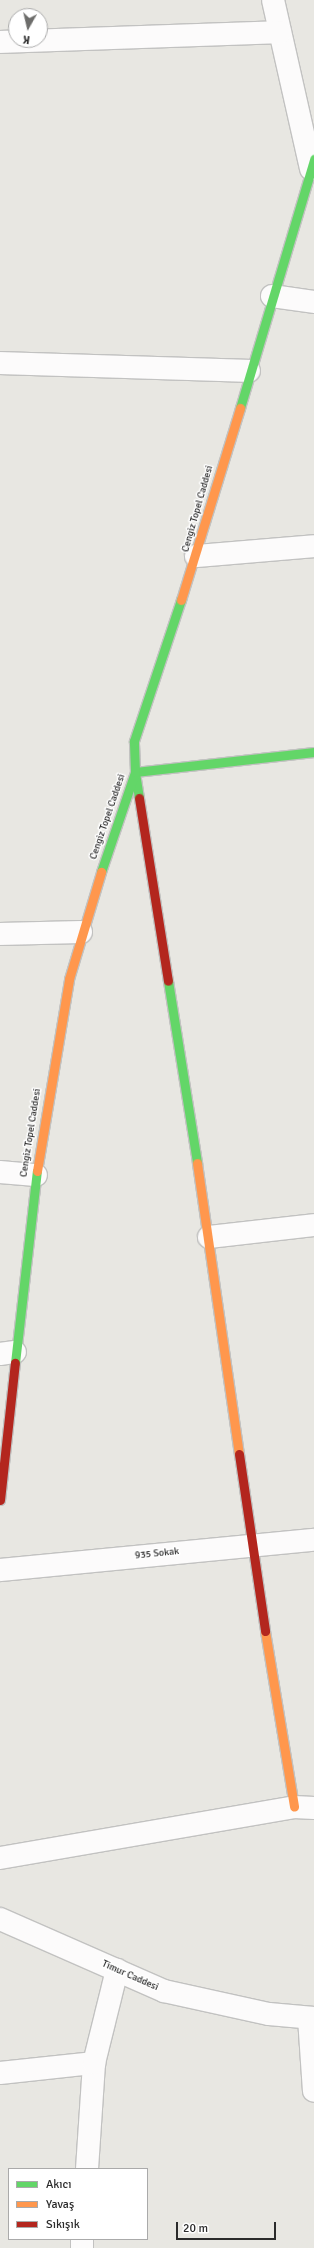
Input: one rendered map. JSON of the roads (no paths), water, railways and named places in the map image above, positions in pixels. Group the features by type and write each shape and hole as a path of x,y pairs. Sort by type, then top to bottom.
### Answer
{"street":[{"path":"273,0 312,164"},
{"path":"0,42 280,32"},
{"name":"Cengiz Topel Caddesi","path":"0,1500 8,1353 56,1046 80,932 135,772 134,741 196,556 249,371 312,164"},
{"path":"272,296 314,302"},
{"path":"0,363 249,371"},
{"path":"196,556 314,546"},
{"path":"0,1858 304,1808 251,1545 209,1237 135,772 314,752"},
{"path":"0,934 80,932"},
{"path":"0,1172 36,1175"},
{"path":"209,1237 314,1225"},
{"name":"935 Sokak","path":"0,1570 314,1540"},
{"name":"Timur Caddesi","path":"0,1919 164,1991 262,2013 311,2018"},
{"path":"87,2168 94,2063 117,1970"},
{"path":"311,2018 314,2091"},
{"path":"0,2072 94,2063"}]}
